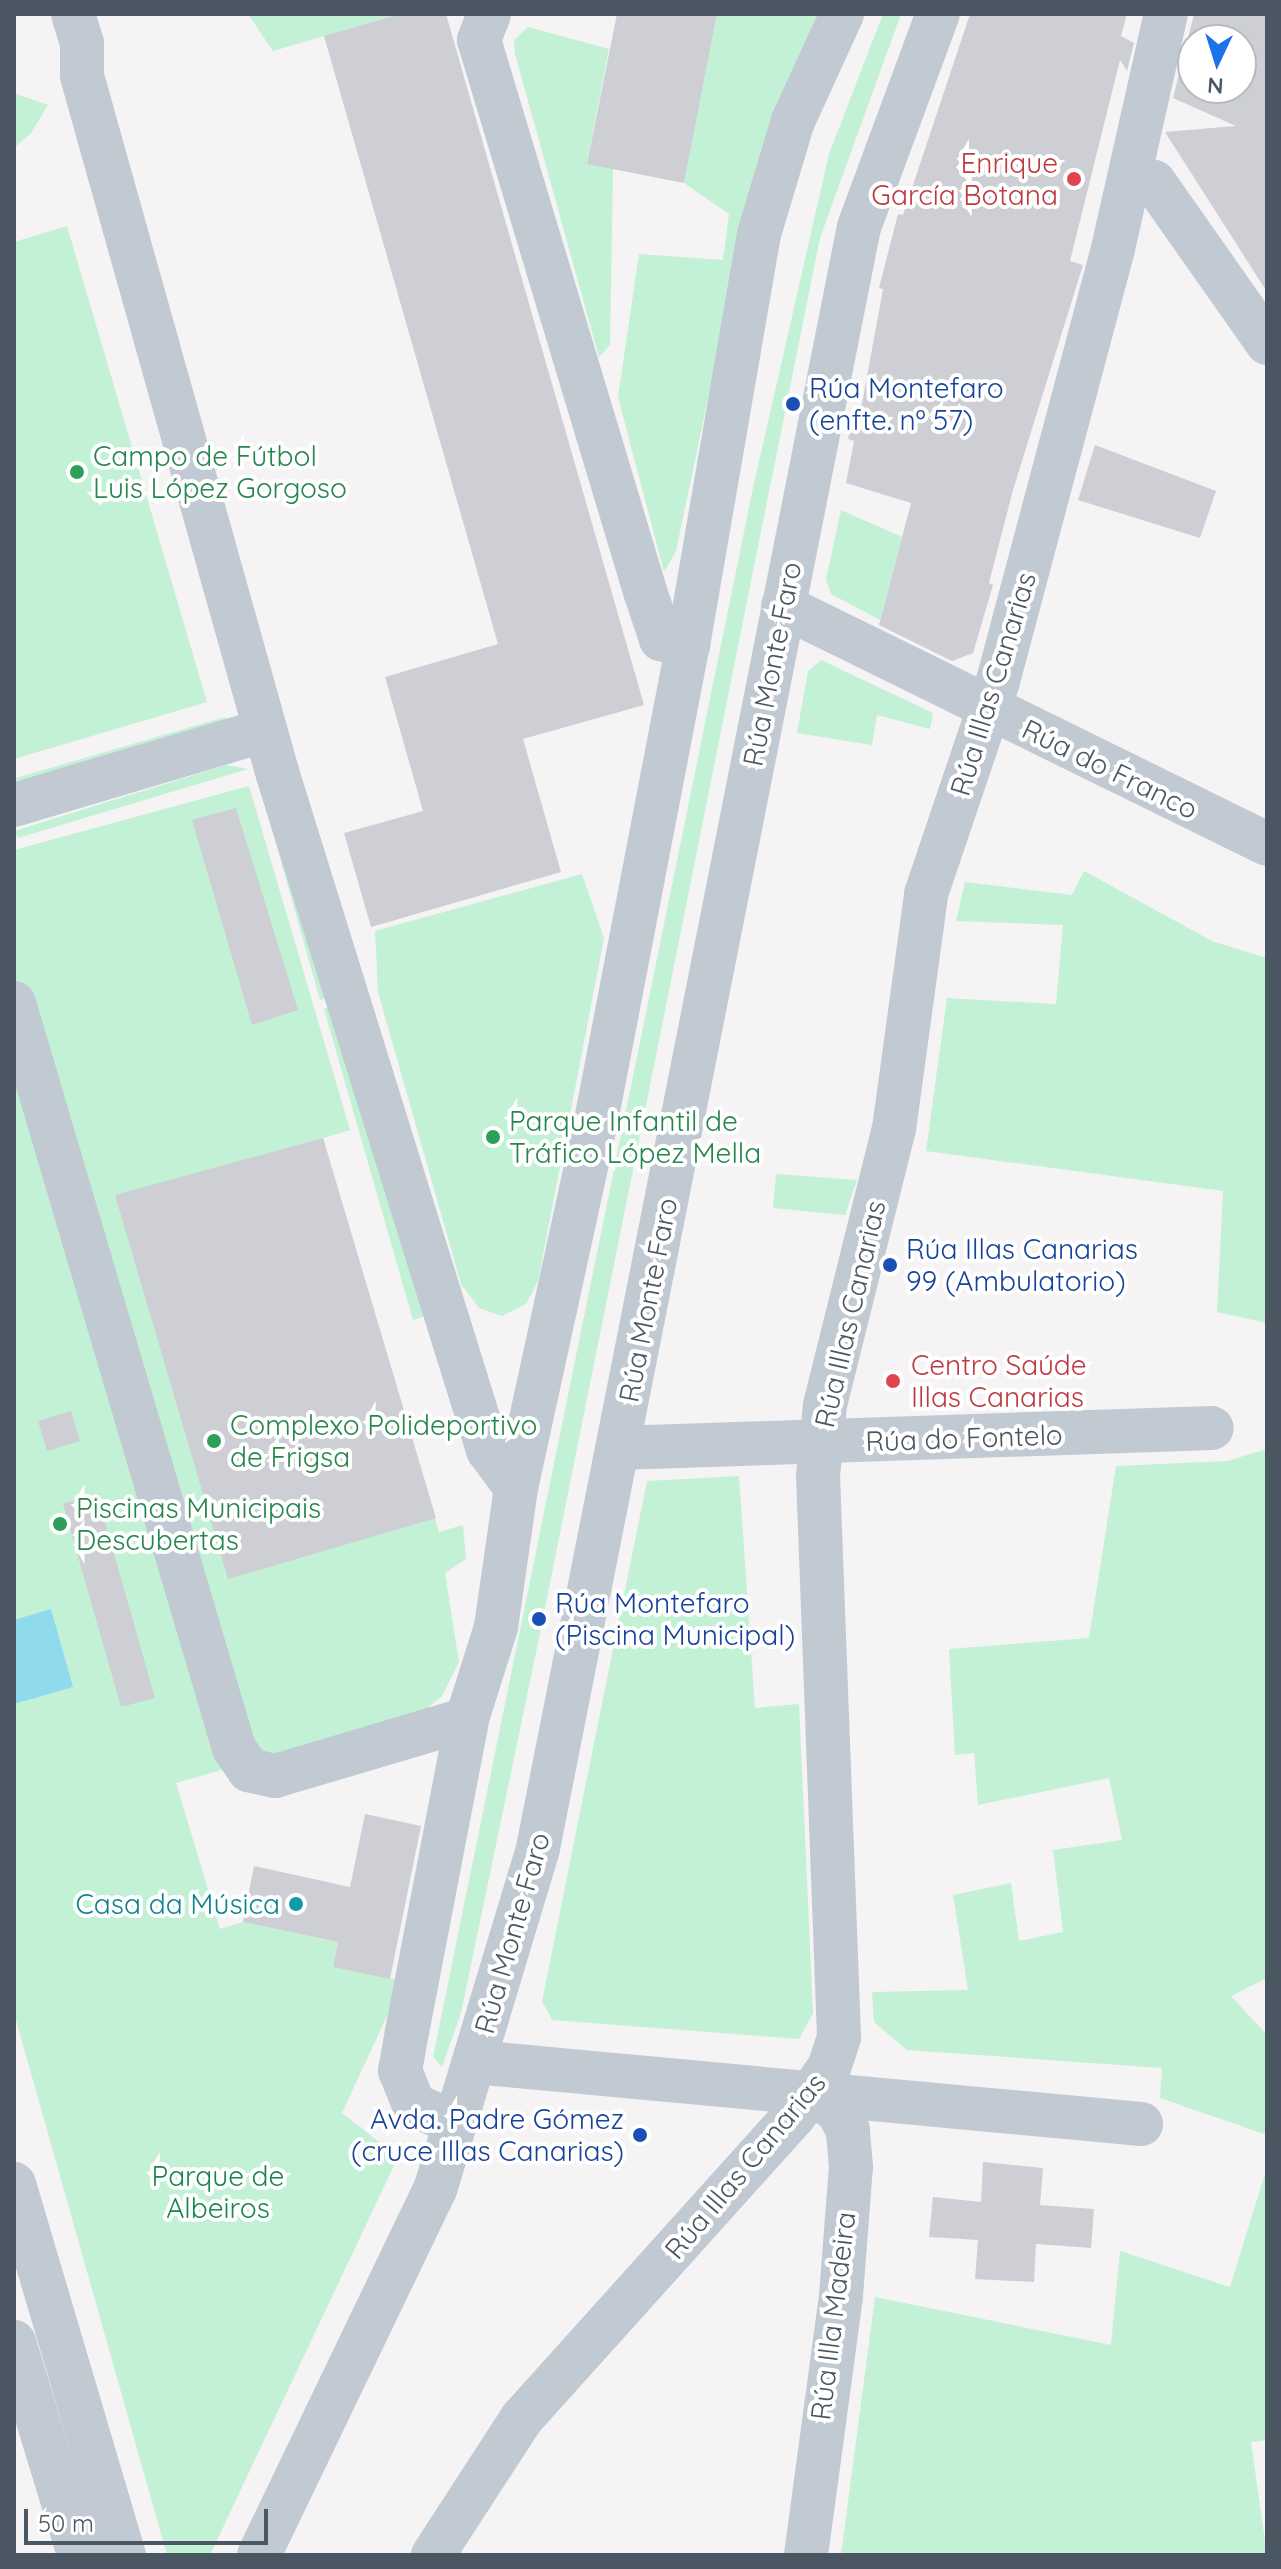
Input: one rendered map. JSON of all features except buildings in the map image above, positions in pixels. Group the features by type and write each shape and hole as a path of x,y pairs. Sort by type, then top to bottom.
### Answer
{"street":[{"path":"489,14 479,40 645,591 661,639 688,645"},
{"path":"455,2123 414,2105 400,2071 467,1719 496,1627 516,1488 597,1116 688,645 759,234 793,121 842,14"},
{"name":"Rúa Monte Faro","path":"259,2555 435,2190 538,1848 859,227 938,14"},
{"name":"Rúa Illas Canarias","path":"433,2555 522,2418 810,2094 829,2068 839,2037 820,1443 894,1129 926,894 989,710 1131,175 1166,14"},
{"path":"86,24 82,76 265,730 488,1450 516,1488"},
{"path":"1131,175 1154,182 1267,343"},
{"name":"Rúa do Franco","path":"783,606 989,710 1267,844"},
{"path":"14,805 265,730"},
{"path":"14,1003 234,1748 249,1770 275,1776 467,1719"},
{"name":"Rúa do Fontelo","path":"619,1448 1212,1428"},
{"path":"474,2062 1141,2124"},
{"path":"810,2094 837,2110 848,2130 866,2116 903,2102"},
{"name":"Rúa Illa Madeira","path":"806,2555 841,2296 851,2167 848,2130"},
{"path":"14,2184 124,2555"},
{"path":"14,2342 79,2555"}],"green space":[{"path":"248,14 400,14 273,51"},
{"path":"717,14 817,14 741,242 676,551 664,572 618,397 639,254 723,260 729,214 684,183"},
{"path":"883,14 901,14 820,238 539,1638 461,2013 442,2067 433,2057 753,488 829,154"},
{"path":"528,27 609,49 587,163 613,169 610,345 599,357 515,54 514,40"},
{"path":"14,93 48,105 31,133 14,148"},
{"name":"Campo de Fútbol Luis López Gorgoso","path":"67,226 207,702 14,759 14,242"},
{"path":"841,510 902,537 880,620 831,594 826,579"},
{"path":"821,660 933,713 930,729 877,715 872,745 797,733 808,671"},
{"path":"225,717 229,721 18,788 16,778"},
{"path":"226,765 248,769 18,838 14,831"},
{"path":"259,783 333,996 320,1000"},
{"name":"Complexo Polideportivo de Frigsa","path":"249,786 350,1130 323,1138 439,1532 463,1525 466,1559 445,1573 459,1662 442,1696 423,1712 176,1783 220,1929 243,1922 338,1942 333,1967 403,1981 342,2113 398,2157 210,2555 167,2555 14,2013 14,850"},
{"path":"1084,871 1212,941 1267,958 1267,1323 1217,1312 1223,1191 926,1151 947,998 1056,1004 1063,925 956,921 965,882 1072,895"},
{"name":"Parque Infantil de Tráfico López Mella","path":"582,874 604,938 538,1281 526,1304 502,1316 479,1308 461,1284 378,992 375,931"},
{"path":"333,1006 425,1316 413,1320 324,1009"},
{"path":"776,1174 857,1180 845,1215 773,1208"},
{"path":"1267,1449 1267,1978 1231,1996 1267,2035 1267,2135 1160,2098 1162,2068 907,2050 874,2022 872,1992 968,1990 953,1895 1011,1883 1019,1941 1063,1932 1053,1850 1122,1840 1109,1778 978,1805 974,1753 955,1755 949,1649 1089,1638 1116,1466 1227,1461"},
{"path":"739,1476 755,1708 799,1704 813,2013 799,2039 552,2020 542,2001 647,1481"},
{"path":"1267,2167 1267,2440 1251,2442 1267,2555 841,2555 875,2297 1111,2345 1120,2251 1230,2287"}],"water":[{"path":"51,1609 73,1687 14,1704 14,1620"}],"place":[{"name":"Enrique García Botana","path":"1074,179"},
{"name":"Rúa Montefaro (enfte. nº 57)","path":"793,404"},
{"name":"Campo de Fútbol Luis López Gorgoso","path":"77,472"},
{"name":"Parque Infantil de Tráfico López Mella","path":"493,1137"},
{"name":"Rúa Illas Canarias 99 (Ambulatorio)","path":"890,1265"},
{"name":"Centro Saúde Illas Canarias","path":"893,1381"},
{"name":"Complexo Polideportivo de Frigsa","path":"214,1441"},
{"name":"Piscinas Municipais Descubertas","path":"60,1524"},
{"name":"Rúa Montefaro (Piscina Municipal)","path":"539,1619"},
{"name":"Casa da Música","path":"296,1904"},
{"name":"Avda. Padre Gómez (cruce Illas Canarias)","path":"640,2135"}],"park label":[{"name":"Parque de Albeiros","path":"218,2192"}]}
